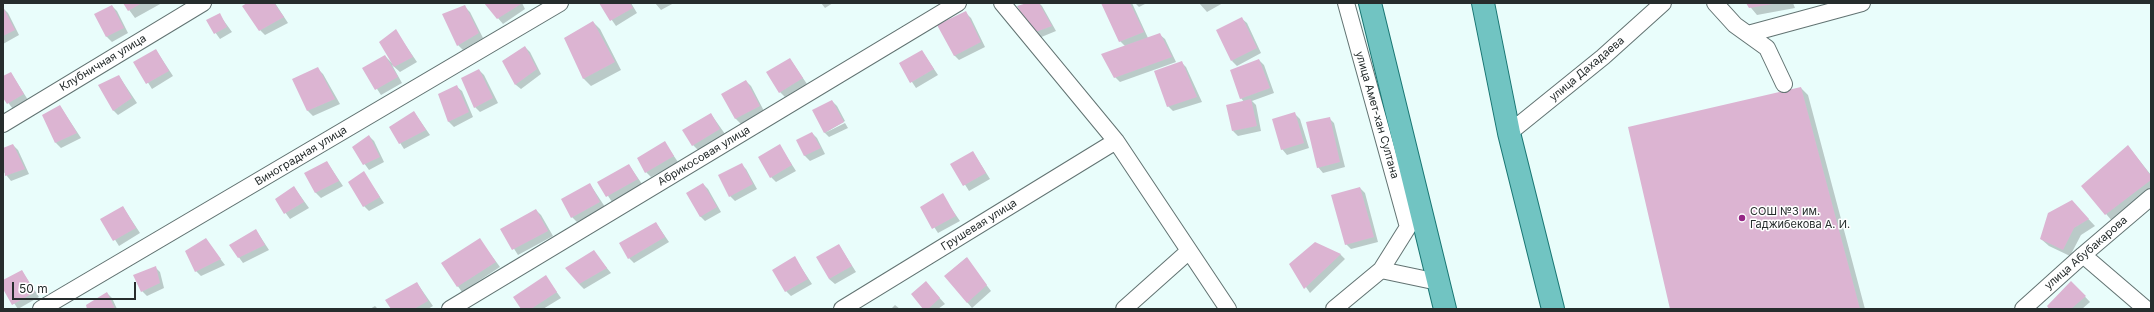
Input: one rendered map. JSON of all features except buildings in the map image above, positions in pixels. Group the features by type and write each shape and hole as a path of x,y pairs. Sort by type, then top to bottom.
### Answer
{"main road":[{"path":"1370,3 1414,218 1438,282 1444,309"},
{"path":"1483,3 1509,133 1553,309"}],"street":[{"name":"Клубничная улица","path":"3,124 203,3"},
{"name":"Виноградная улица","path":"41,309 560,3"},
{"name":"Абрикосовая улица","path":"450,309 958,3"},
{"path":"1002,3 1116,141 1228,309"},
{"name":"улица Амет-хан Султана","path":"1346,3 1414,218"},
{"name":"улица Дахадаева","path":"1509,133 1603,57 1663,3"},
{"path":"1714,3 1735,25 1767,48 1784,84"},
{"path":"1748,34 1862,3"},
{"name":"Грушевая улица","path":"842,309 1116,141"},
{"name":"улица Абубакарова","path":"2022,309 2082,255 2151,197"},
{"path":"1334,309 1381,270 1414,218"},
{"path":"1124,309 1189,251"},
{"path":"2082,255 2146,309"},
{"path":"1381,270 1438,282"}],"place":[{"name":"СОШ №3 им. Гаджибекова А. И.","path":"1742,218"}]}
